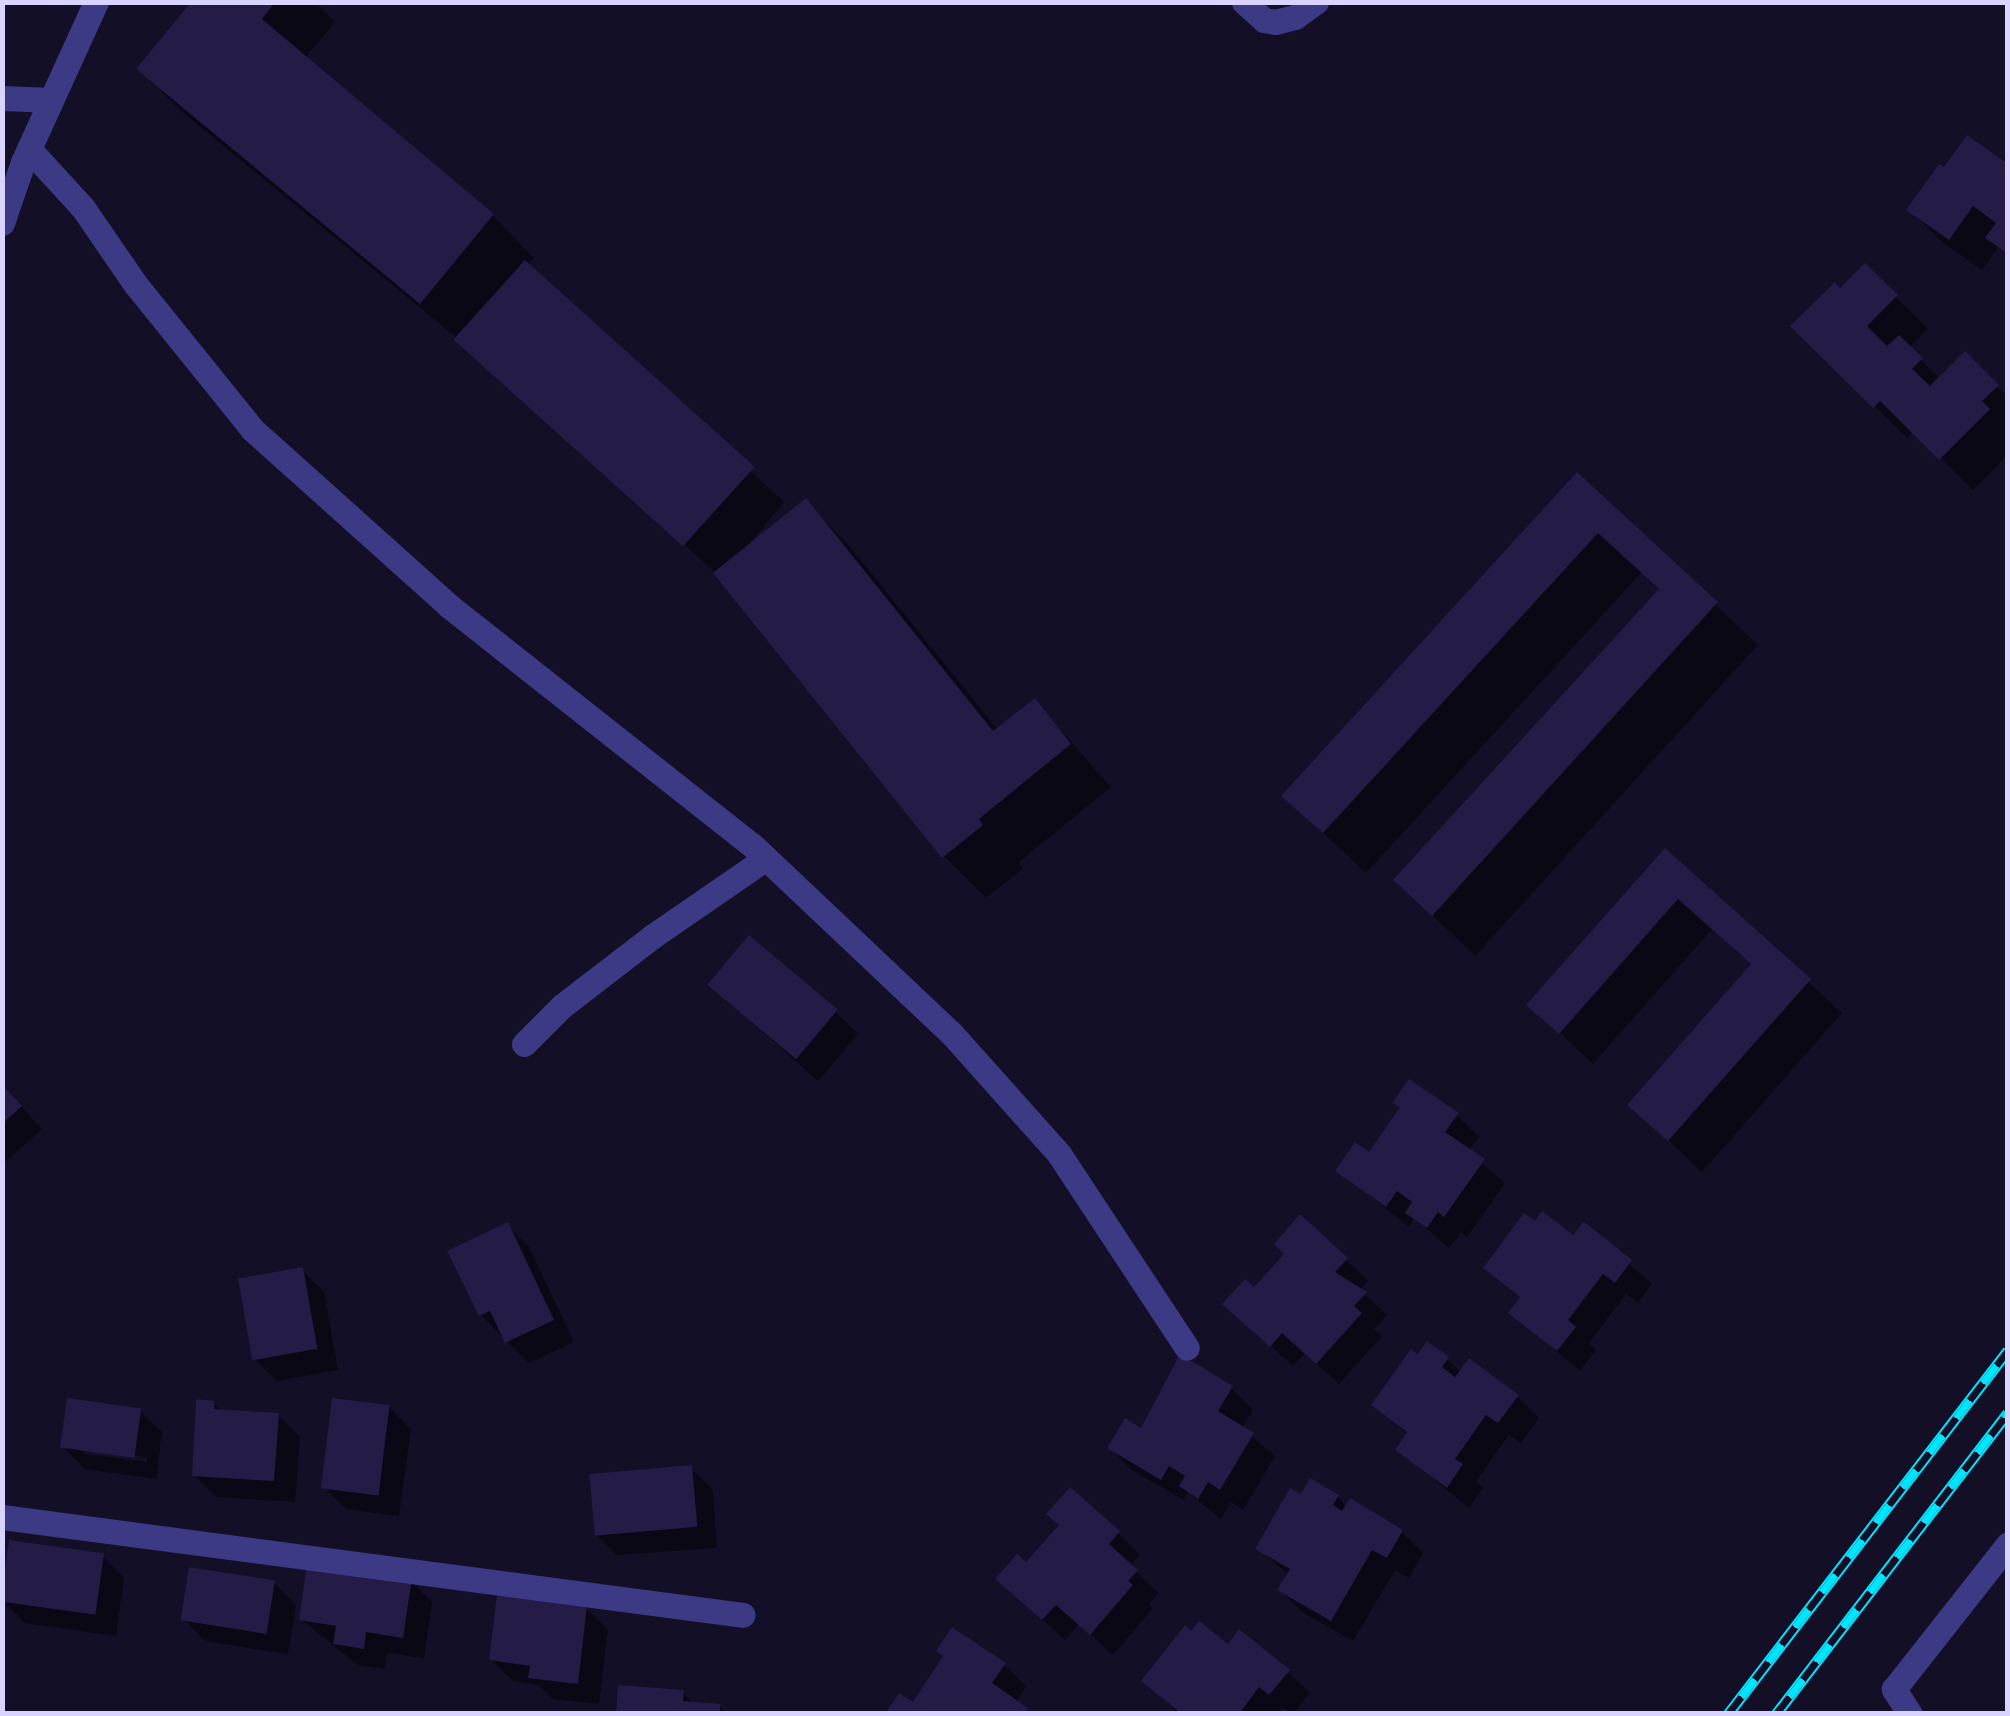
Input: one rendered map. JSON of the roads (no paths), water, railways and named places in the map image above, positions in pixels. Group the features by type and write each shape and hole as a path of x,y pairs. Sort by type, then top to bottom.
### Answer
{"street":[{"path":"2,223 29,150 96,2"},
{"path":"1244,2 1264,20 1275,22 1295,17 1316,2"},
{"path":"2,98 52,100"},
{"path":"29,150 83,208 136,285 252,429 449,606 766,858 951,1033 1059,1154 1187,1348"},
{"path":"524,1044 562,1006 766,858"},
{"path":"2,1516 743,1615"},
{"path":"1910,1714 1894,1689 2008,1544"}],"railway":[{"path":"1728,1714 2008,1350"},
{"path":"1776,1714 2008,1413"}]}
